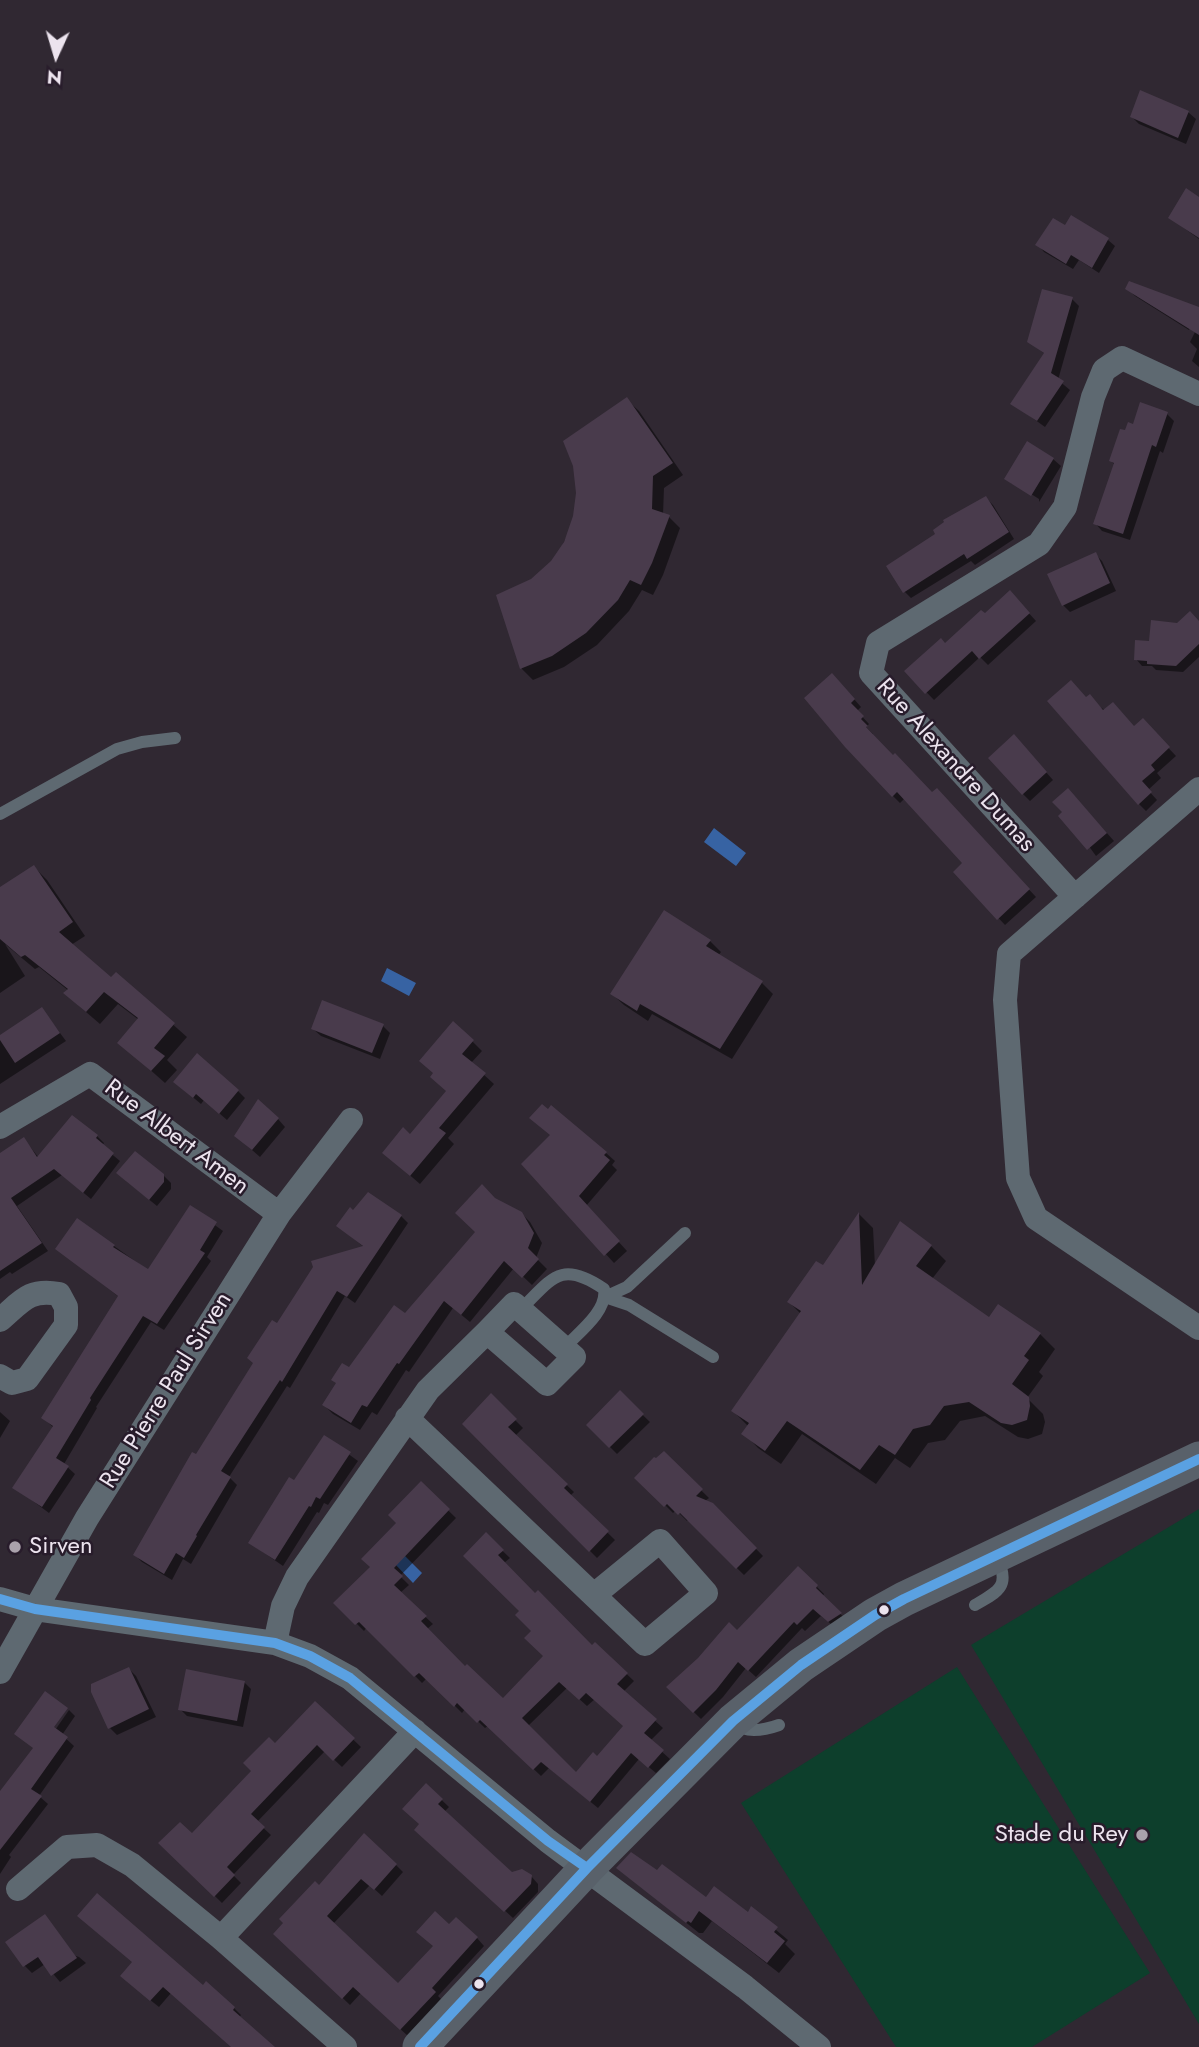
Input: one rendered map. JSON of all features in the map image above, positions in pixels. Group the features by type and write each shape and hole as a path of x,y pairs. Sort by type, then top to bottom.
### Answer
{"street":[{"name":"Rue Alexandre Dumas","path":"1075,897 871,673 878,643 1039,544 1065,507 1093,397 1104,370 1122,358 1199,394"},
{"path":"1199,789 1009,954 1005,1000 1018,1178 1036,1218 1199,1328"},
{"name":"Rue Albert Amen","path":"0,1127 90,1074 279,1214"},
{"name":"Rue Pierre Paul Sirven","path":"0,1672 87,1518 279,1214 351,1120"},
{"path":"0,1320 29,1296 43,1291 59,1294 66,1307 66,1325 27,1379 12,1383 0,1376"},
{"path":"275,1643 284,1606 297,1577 407,1418 428,1390 514,1304 573,1357 547,1384 487,1332"},
{"path":"407,1418 594,1595"},
{"path":"420,2047 587,1868 733,1721 801,1665 865,1621 935,1584 1199,1459"},
{"path":"0,1600 34,1609 275,1643 310,1656 350,1678 548,1841 745,1987 818,2047"},
{"path":"221,1938 415,1731"},
{"path":"18,1889 66,1847 97,1845 132,1865 221,1938 345,2047"}],"lane":[{"path":"0,814 117,749 142,742 174,738"},
{"path":"605,1297 627,1287 685,1233"},
{"path":"520,1310 554,1277 569,1273 585,1276 604,1289 605,1297 601,1307 564,1348"},
{"path":"605,1297 629,1305 713,1357"},
{"path":"975,1605 997,1591 1003,1583 1002,1568 996,1555"},
{"path":"733,1721 745,1729 765,1729 779,1725"}],"green space":[{"name":"Stade du Rey","path":"1199,1509 1199,2024 971,1645"},
{"path":"957,1667 1150,1973 1032,2047 896,2047 741,1803"}],"water":[{"path":"714,828 746,853 736,866 704,842"},
{"path":"387,968 416,983 409,996 381,981"},
{"path":"404,1555 422,1573 413,1583 395,1564"}],"building":[{"path":"1140,90 1189,111 1178,138 1130,117"},
{"path":"1186,188 1199,197 1199,238 1168,218"},
{"path":"1071,215 1109,238 1092,268 1071,255 1066,264 1035,245 1053,218 1065,225"},
{"path":"1129,281 1199,307 1199,335 1125,289"},
{"path":"1042,289 1073,297 1051,373 1064,381 1037,421 1010,404 1044,353 1027,342"},
{"path":"627,397 673,463 653,476 652,509 670,515 652,563 641,585 630,580 618,600 586,633 552,656 520,669 496,595 531,579 551,561 564,542 573,516 576,493 573,466 563,441"},
{"path":"1140,402 1168,412 1156,447 1152,445 1123,534 1093,524 1114,463 1109,461 1120,429 1125,430 1128,422 1133,424"},
{"path":"1027,441 1054,458 1031,496 1004,479"},
{"path":"986,496 1009,532 967,559 964,554 903,593 886,566 935,534 933,530 944,522 943,520"},
{"path":"1096,552 1110,583 1062,606 1047,574"},
{"path":"1010,590 1030,613 979,659 972,651 925,694 904,671 941,638 945,643 981,610 985,613"},
{"path":"1190,611 1199,621 1199,644 1176,666 1147,664 1147,661 1134,660 1135,640 1149,641 1151,620 1177,623"},
{"path":"832,673 855,699 851,703 864,716 861,719 868,726 866,727 932,792 937,788 1030,889 997,920 953,872 962,863 897,792 892,797 804,698"},
{"path":"1071,680 1086,697 1090,694 1103,710 1113,702 1134,726 1143,718 1170,747 1151,765 1155,770 1142,781 1152,792 1138,805 1047,701"},
{"path":"1014,734 1047,772 1022,795 988,758"},
{"path":"1068,788 1107,833 1087,850 1058,816 1062,812 1052,802"},
{"path":"34,865 73,922 59,932 111,977 116,972 175,1023 154,1048 165,1056 151,1071 117,1043 138,1018 104,992 86,1012 63,993 68,989 0,939 0,887"},
{"path":"664,910 711,940 706,946 763,981 720,1049 640,1004 637,1011 610,994"},
{"path":"322,1000 384,1024 372,1053 311,1029"},
{"path":"42,1007 60,1033 15,1063 0,1040 0,1035"},
{"path":"453,1021 474,1040 462,1054 486,1073 439,1128 446,1133 410,1176 382,1153 403,1127 410,1134 446,1091 430,1077 433,1073 419,1061"},
{"path":"197,1053 239,1090 219,1114 196,1094 193,1098 173,1082"},
{"path":"258,1099 279,1118 252,1150 234,1136"},
{"path":"542,1104 548,1109 551,1105 607,1152 604,1155 610,1160 579,1196 620,1241 604,1256 521,1164 550,1135 529,1118"},
{"path":"72,1115 98,1135 96,1138 114,1153 83,1193 54,1169 11,1198 42,1243 0,1271 0,1153 24,1137 37,1157"},
{"path":"135,1151 164,1174 164,1182 149,1200 116,1173"},
{"path":"482,1184 495,1198 522,1212 534,1233 528,1248 539,1259 522,1278 504,1261 461,1315 444,1301 367,1407 362,1405 351,1423 322,1405 336,1383 331,1380 342,1363 349,1367 394,1305 405,1313 475,1232 455,1213"},
{"path":"368,1192 402,1215 347,1297 337,1291 282,1382 280,1380 221,1471 231,1477 184,1558 176,1553 164,1574 133,1555 192,1452 196,1454 253,1363 247,1358 272,1320 277,1323 313,1267 311,1261 363,1246 336,1226 350,1207 353,1210"},
{"path":"190,1205 217,1222 200,1250 205,1253 157,1324 143,1316 90,1398 56,1458 69,1466 42,1507 12,1488 53,1426 41,1418 118,1296 55,1249 77,1218 115,1245 113,1247 148,1269"},
{"path":"859,1212 862,1285 900,1221 932,1245 916,1266 989,1317 998,1304 1041,1333 1024,1356 1029,1360 1012,1384 1029,1397 1027,1420 1012,1425 1001,1423 969,1402 944,1406 930,1425 913,1429 895,1455 879,1445 860,1470 787,1421 765,1451 741,1434 749,1423 731,1411 801,1311 787,1302 816,1261 823,1265"},
{"path":"620,1390 644,1414 609,1448 586,1425"},
{"path":"491,1393 517,1419 508,1427 568,1484 564,1488 609,1531 589,1552 462,1424"},
{"path":"324,1435 351,1452 320,1499 316,1497 311,1507 309,1506 275,1560 248,1543 289,1477 294,1480"},
{"path":"664,1451 703,1489 696,1496 713,1503 757,1548 736,1569 680,1513 678,1515 667,1504 664,1507 634,1478 654,1457"},
{"path":"421,1481 450,1509 394,1568 403,1576 394,1585 427,1616 421,1621 465,1666 467,1664 503,1698 543,1656 524,1638 531,1631 515,1615 519,1611 463,1556 486,1532 504,1550 498,1555 535,1593 538,1590 592,1645 595,1642 628,1673 617,1684 657,1719 644,1733 664,1750 648,1768 631,1753 590,1802 541,1762 533,1770 480,1720 477,1723 457,1703 454,1707 419,1673 414,1677 359,1622 355,1625 333,1603 370,1567 361,1559 396,1523 388,1515","holes":["559,1682 579,1700 586,1693 623,1726 597,1756 593,1752 576,1772 522,1718"]},
{"path":"798,1566 842,1613 828,1622 813,1609 797,1625 794,1622 748,1671 738,1662 693,1713 666,1687 698,1658 729,1622 737,1630"},
{"path":"129,1667 149,1709 108,1729 91,1692 91,1684"},
{"path":"186,1669 245,1681 237,1721 178,1710"},
{"path":"45,1691 68,1708 54,1727 68,1737 31,1789 42,1796 0,1850 0,1791 33,1748 14,1734"},
{"path":"315,1701 355,1738 333,1761 317,1745 251,1814 265,1827 227,1867 235,1875 214,1897 158,1843 180,1822 192,1833 251,1771 243,1763 269,1737 275,1743"},
{"path":"426,1783 443,1799 438,1804 512,1872 522,1869 532,1875 531,1884 504,1912 414,1830 419,1824 402,1809"},
{"path":"364,1833 397,1864 374,1890 361,1879 327,1916 398,1983 433,1946 416,1932 435,1911 449,1924 456,1917 478,1937 432,1988 436,1992 400,2030 353,1987 342,1999 273,1934 283,1923 279,1919 315,1881 319,1885"},
{"path":"631,1852 657,1870 662,1864 706,1897 714,1886 748,1912 751,1906 778,1927 774,1932 785,1941 767,1963 699,1911 691,1923 686,1923 616,1868"},
{"path":"97,1893 203,1985 206,1981 235,2007 233,2010 275,2047 231,2047 163,1987 150,2001 120,1976 132,1962 77,1916"},
{"path":"45,1914 77,1958 51,1976 38,1957 23,1967 5,1942"}],"transit line":[{"path":"420,2047 587,1868 733,1721 801,1665 875,1615 904,1599 1199,1459"},
{"path":"0,1599 35,1609 275,1643 310,1656 350,1678 548,1841 587,1868"}],"place":[{"name":"Sirven","path":"15,1547"},
{"name":"Stade du Rey","path":"1142,1835"}]}
